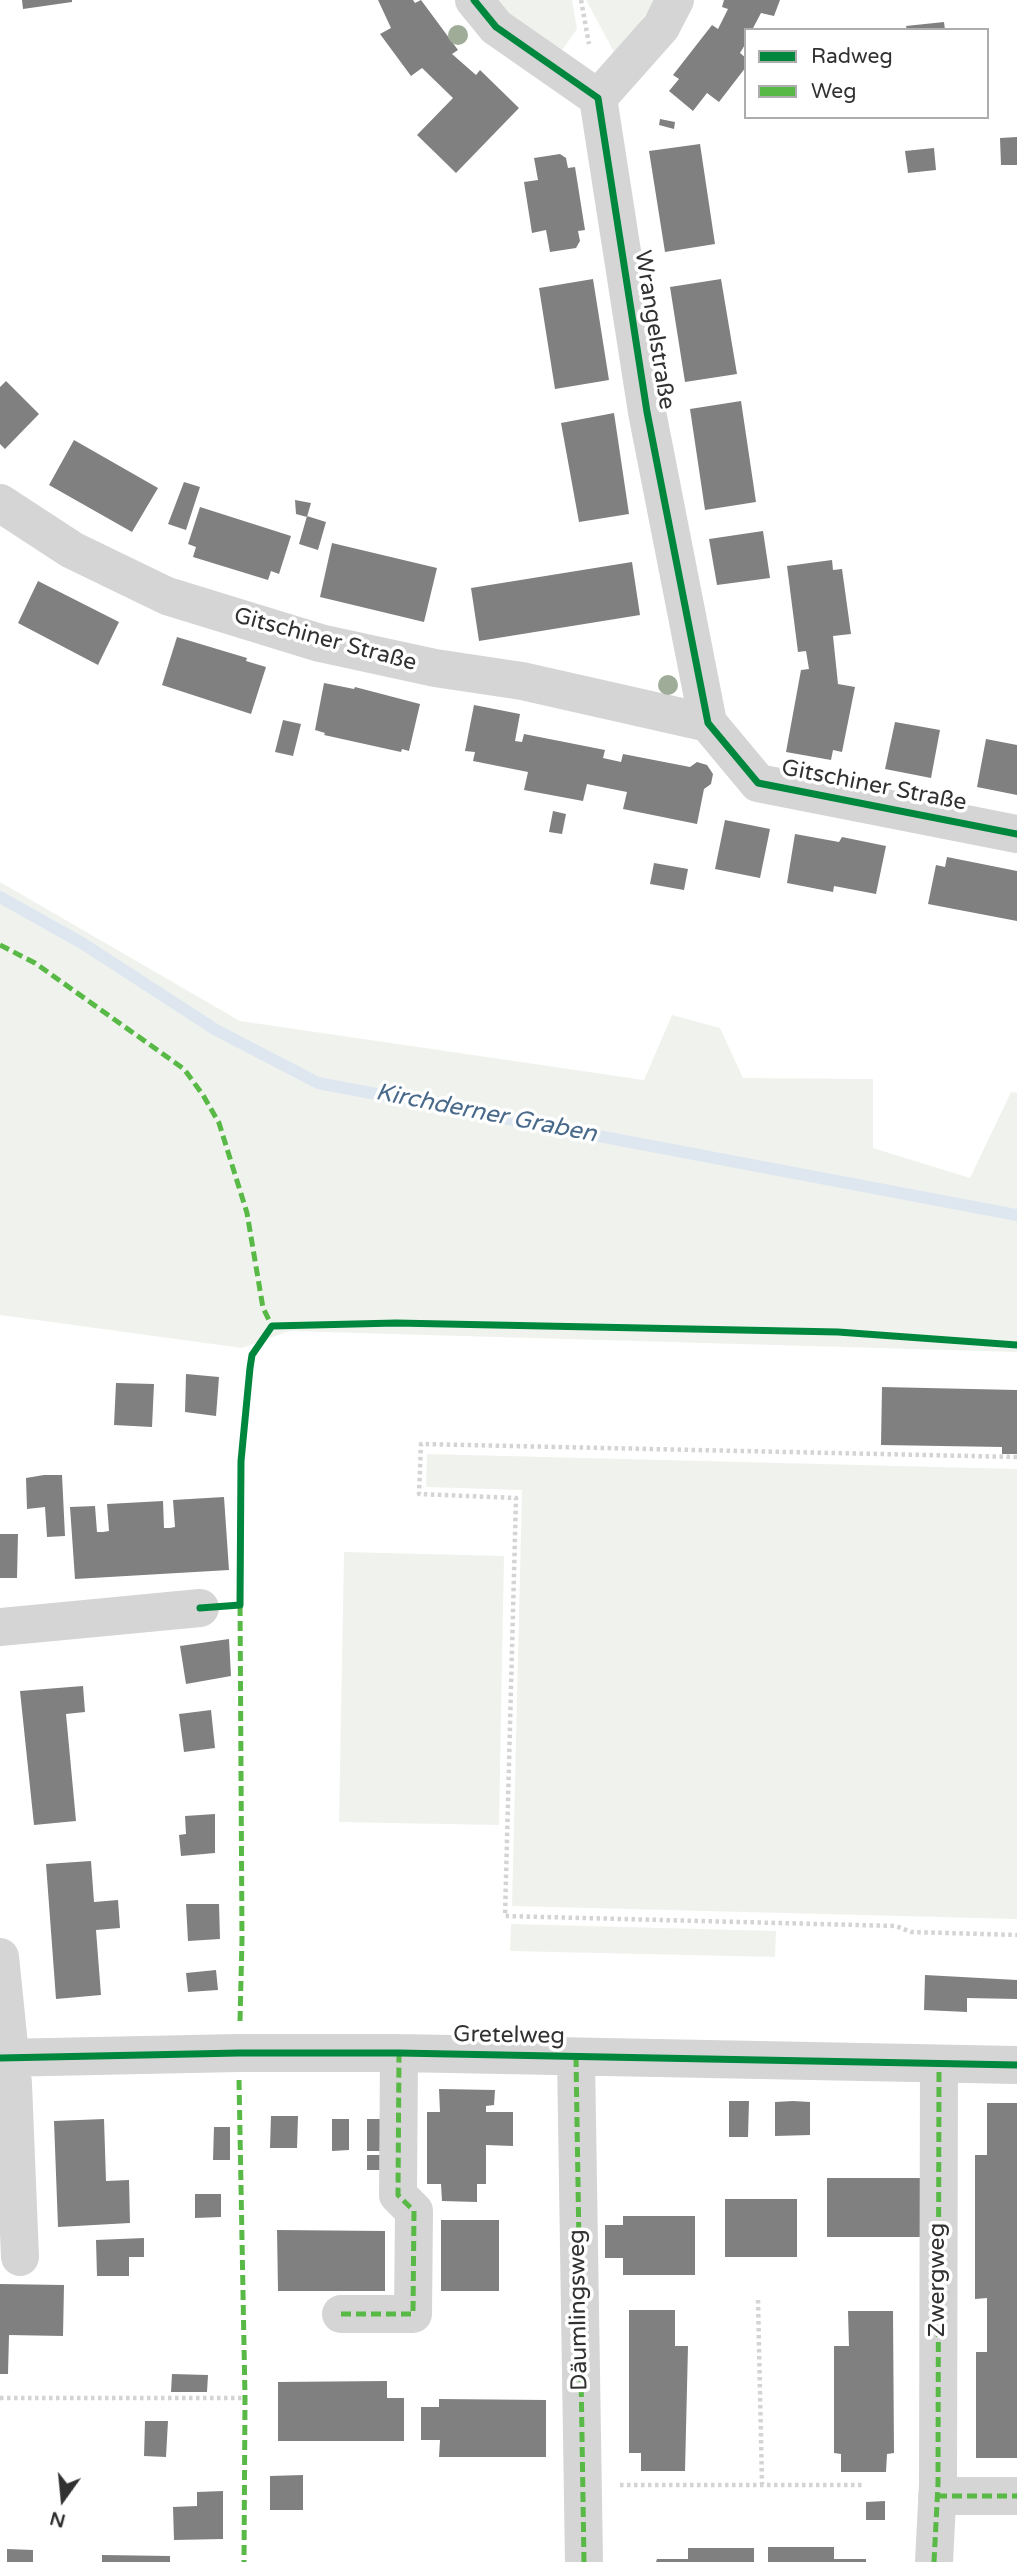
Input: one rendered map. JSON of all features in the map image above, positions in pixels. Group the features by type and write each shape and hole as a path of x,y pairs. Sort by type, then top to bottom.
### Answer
{"street":[{"path":"474,0 496,27 598,97 661,27 675,0"},
{"name":"Wrangelstraße","path":"598,97 648,412 708,723"},
{"name":"Gitschiner Straße","path":"0,503 72,550 167,596 320,643 435,668 523,681 708,723 758,783 1017,834"},
{"path":"0,1627 200,1608"},
{"path":"0,1956 20,2258"},
{"path":"341,2314 413,2315 414,2211 398,2195 399,2053"},
{"name":"Gretelweg","path":"5,2057 399,2053 1017,2065"},
{"name":"Däumlingsweg","path":"576,2057 584,2562"},
{"name":"Zwergweg","path":"934,2562 937,2496 939,2064"},
{"path":"937,2496 1017,2496"}],"path":[{"path":"1017,1457 421,1444 419,1494 516,1498 505,1916 895,1926 911,1932 1017,1935"},
{"path":"758,2300 762,2484"},
{"path":"0,2398 245,2398"},
{"path":"583,2486 864,2485"}],"shaded area":[{"path":"494,0 572,0 577,29 560,53 526,31"},
{"path":"586,0 655,0 634,32 614,52"},
{"path":"0,882 240,1021 644,1080 672,1015 720,1028 743,1078 873,1079 873,1148 970,1178 1011,1092 1017,1093 1017,1352 289,1331 242,1348 0,1315"},
{"path":"427,1454 1017,1469 1017,1919 512,1906 522,1490 426,1487"},
{"path":"344,1552 504,1556 499,1825 339,1822"},
{"path":"511,1924 776,1931 775,1957 510,1951"}],"building":[{"path":"22,0 72,0 72,2 23,9"},
{"path":"378,0 413,0 415,3 421,0 458,50 452,54 476,75 480,70 519,108 456,173 417,135 453,98 422,68 411,76 380,34 391,28"},
{"path":"724,0 780,0 774,16 761,13 753,28 744,28 744,46 740,53 744,56 744,70 719,102 707,93 693,111 669,91 679,79 673,75 712,25 718,29 728,9 722,7"},
{"path":"944,22 945,28 906,28"},
{"path":"660,119 675,122 674,129 659,125"},
{"path":"1017,137 1017,165 1001,165 1000,138"},
{"path":"700,144 715,244 665,252 649,151"},
{"path":"934,148 936,170 908,173 905,151"},
{"path":"560,154 566,158 568,168 575,167 585,230 578,231 580,241 576,248 550,252 546,230 532,233 524,182 538,180 534,158"},
{"path":"593,279 609,380 555,389 539,288"},
{"path":"721,279 737,374 685,382 670,287"},
{"path":"6,381 39,414 5,449 0,444 0,387"},
{"path":"741,401 756,502 705,510 690,409"},
{"path":"614,413 629,514 579,522 561,423"},
{"path":"74,440 158,488 132,532 49,485"},
{"path":"184,482 200,487 186,530 168,524"},
{"path":"295,500 311,503 307,517 296,514"},
{"path":"200,507 291,536 279,574 271,571 268,580 193,557 196,547 188,544"},
{"path":"307,516 326,522 318,550 299,544"},
{"path":"763,531 770,578 717,585 709,539"},
{"path":"332,543 437,568 424,622 320,597"},
{"path":"832,560 833,570 842,569 851,634 833,636 838,684 855,687 842,752 833,750 831,760 786,752 801,670 809,669 806,651 798,652 787,566"},
{"path":"632,562 640,615 479,641 471,588"},
{"path":"38,581 119,622 98,665 18,623"},
{"path":"177,637 247,658 246,661 266,667 251,714 162,685"},
{"path":"324,683 354,689 355,687 420,704 409,751 402,749 401,752 324,735 325,733 315,730"},
{"path":"474,705 520,714 515,741 522,742 524,734 605,750 603,758 621,762 623,754 690,767 697,762 707,765 713,774 711,784 704,789 697,824 623,809 627,792 587,784 583,801 524,790 528,772 473,761 475,752 465,751"},
{"path":"283,720 301,724 293,756 275,752"},
{"path":"895,722 940,730 931,778 885,769"},
{"path":"986,739 1017,745 1017,795 977,787"},
{"path":"553,811 566,814 562,834 549,832"},
{"path":"725,820 770,829 760,878 715,869"},
{"path":"795,834 839,842 842,837 886,846 876,894 834,886 833,892 787,883"},
{"path":"947,857 1017,871 1017,921 928,904 936,865 945,867"},
{"path":"654,863 688,869 684,890 650,884"},
{"path":"186,1374 219,1377 216,1416 185,1412"},
{"path":"116,1383 154,1384 152,1427 114,1425"},
{"path":"882,1387 1017,1390 1017,1454 1002,1454 1002,1447 881,1445"},
{"path":"62,1475 65,1536 47,1537 45,1507 27,1509 26,1478"},
{"path":"224,1497 229,1570 75,1579 70,1507 95,1506 97,1532 103,1532 109,1531 107,1504 163,1501 164,1528 170,1528 175,1527 173,1500"},
{"path":"0,1534 18,1534 17,1578 0,1578"},
{"path":"229,1639 231,1676 186,1684 180,1646"},
{"path":"83,1686 85,1712 66,1714 76,1821 34,1825 20,1691"},
{"path":"211,1710 215,1748 184,1752 179,1714"},
{"path":"215,1814 215,1853 181,1856 179,1835 186,1834 185,1816"},
{"path":"91,1861 94,1902 118,1900 120,1928 96,1930 101,1995 56,1999 46,1864"},
{"path":"186,1904 219,1904 220,1939 188,1941"},
{"path":"216,1970 218,1990 188,1992 186,1973"},
{"path":"925,1975 1017,1980 1017,1999 967,1998 967,2012 924,2010"},
{"path":"439,2089 495,2090 494,2105 486,2106 486,2112 513,2112 513,2146 486,2145 486,2184 477,2184 477,2202 442,2201 441,2184 427,2184 427,2112 440,2112"},
{"path":"729,2101 749,2101 748,2137 729,2137"},
{"path":"775,2102 810,2102 810,2135 775,2136"},
{"path":"987,2103 1017,2103 1017,2458 976,2458 976,2352 987,2352 987,2298 975,2299 975,2155 987,2155"},
{"path":"271,2116 298,2116 297,2148 270,2148"},
{"path":"104,2119 106,2181 129,2180 130,2223 58,2227 54,2121"},
{"path":"332,2119 349,2119 349,2150 332,2151"},
{"path":"367,2119 383,2119 384,2151 367,2151"},
{"path":"214,2127 230,2127 230,2160 213,2160"},
{"path":"367,2155 387,2155 387,2170 367,2170"},
{"path":"827,2178 920,2178 920,2237 827,2237"},
{"path":"195,2194 221,2194 221,2217 195,2218"},
{"path":"725,2199 797,2199 797,2257 725,2257"},
{"path":"623,2216 695,2216 695,2275 623,2275 623,2258 605,2258 605,2225 623,2225"},
{"path":"441,2220 499,2220 499,2291 441,2291"},
{"path":"277,2230 385,2231 385,2291 278,2291"},
{"path":"144,2238 144,2257 129,2257 129,2276 97,2276 96,2240"},
{"path":"0,2284 64,2285 63,2336 9,2335 8,2374 0,2374"},
{"path":"629,2310 675,2310 675,2346 688,2346 685,2471 641,2471 641,2453 629,2453"},
{"path":"848,2311 893,2311 894,2453 887,2454 886,2472 841,2472 841,2454 834,2453 834,2346 849,2346"},
{"path":"172,2374 208,2375 207,2392 171,2392"},
{"path":"387,2381 387,2398 404,2398 404,2441 278,2441 278,2382"},
{"path":"439,2399 546,2400 546,2457 439,2457 440,2440 421,2440 421,2407 439,2407"},
{"path":"145,2421 168,2421 166,2457 144,2456"},
{"path":"303,2475 303,2510 270,2510 270,2476"},
{"path":"223,2491 223,2539 174,2540 173,2507 197,2506 197,2492"},
{"path":"885,2501 885,2520 866,2520 866,2502"},
{"path":"768,2547 834,2547 834,2559 866,2559 866,2562 768,2562"},
{"path":"688,2548 754,2548 754,2562 656,2562 657,2559 688,2559"},
{"path":"7,2549 33,2550 33,2562 7,2562"},
{"path":"102,2555 170,2556 170,2562 102,2562"}],"waterway":[{"name":"Kirchderner Graben","path":"0,897 82,943 216,1030 318,1083 1017,1215"}],"marked path":[{"path":"0,945 35,963 184,1069 203,1095 219,1123 247,1213 263,1308 272,1326"},
{"path":"240,1599 240,2021"},
{"path":"341,2314 413,2314 414,2211 398,2195 399,2053"},
{"path":"576,2057 584,2562"},
{"path":"934,2562 938,2484 939,2064"},
{"path":"239,2080 245,2398 244,2562"},
{"path":"937,2496 1017,2496"}],"cycle path":[{"path":"474,0 496,27 598,98 647,412 708,723 758,783 1017,834"},
{"path":"200,1608 240,1605 241,1461 250,1368 252,1355 272,1326 396,1323 838,1332 1017,1345"},
{"path":"0,2058 399,2053 1017,2065"}]}
